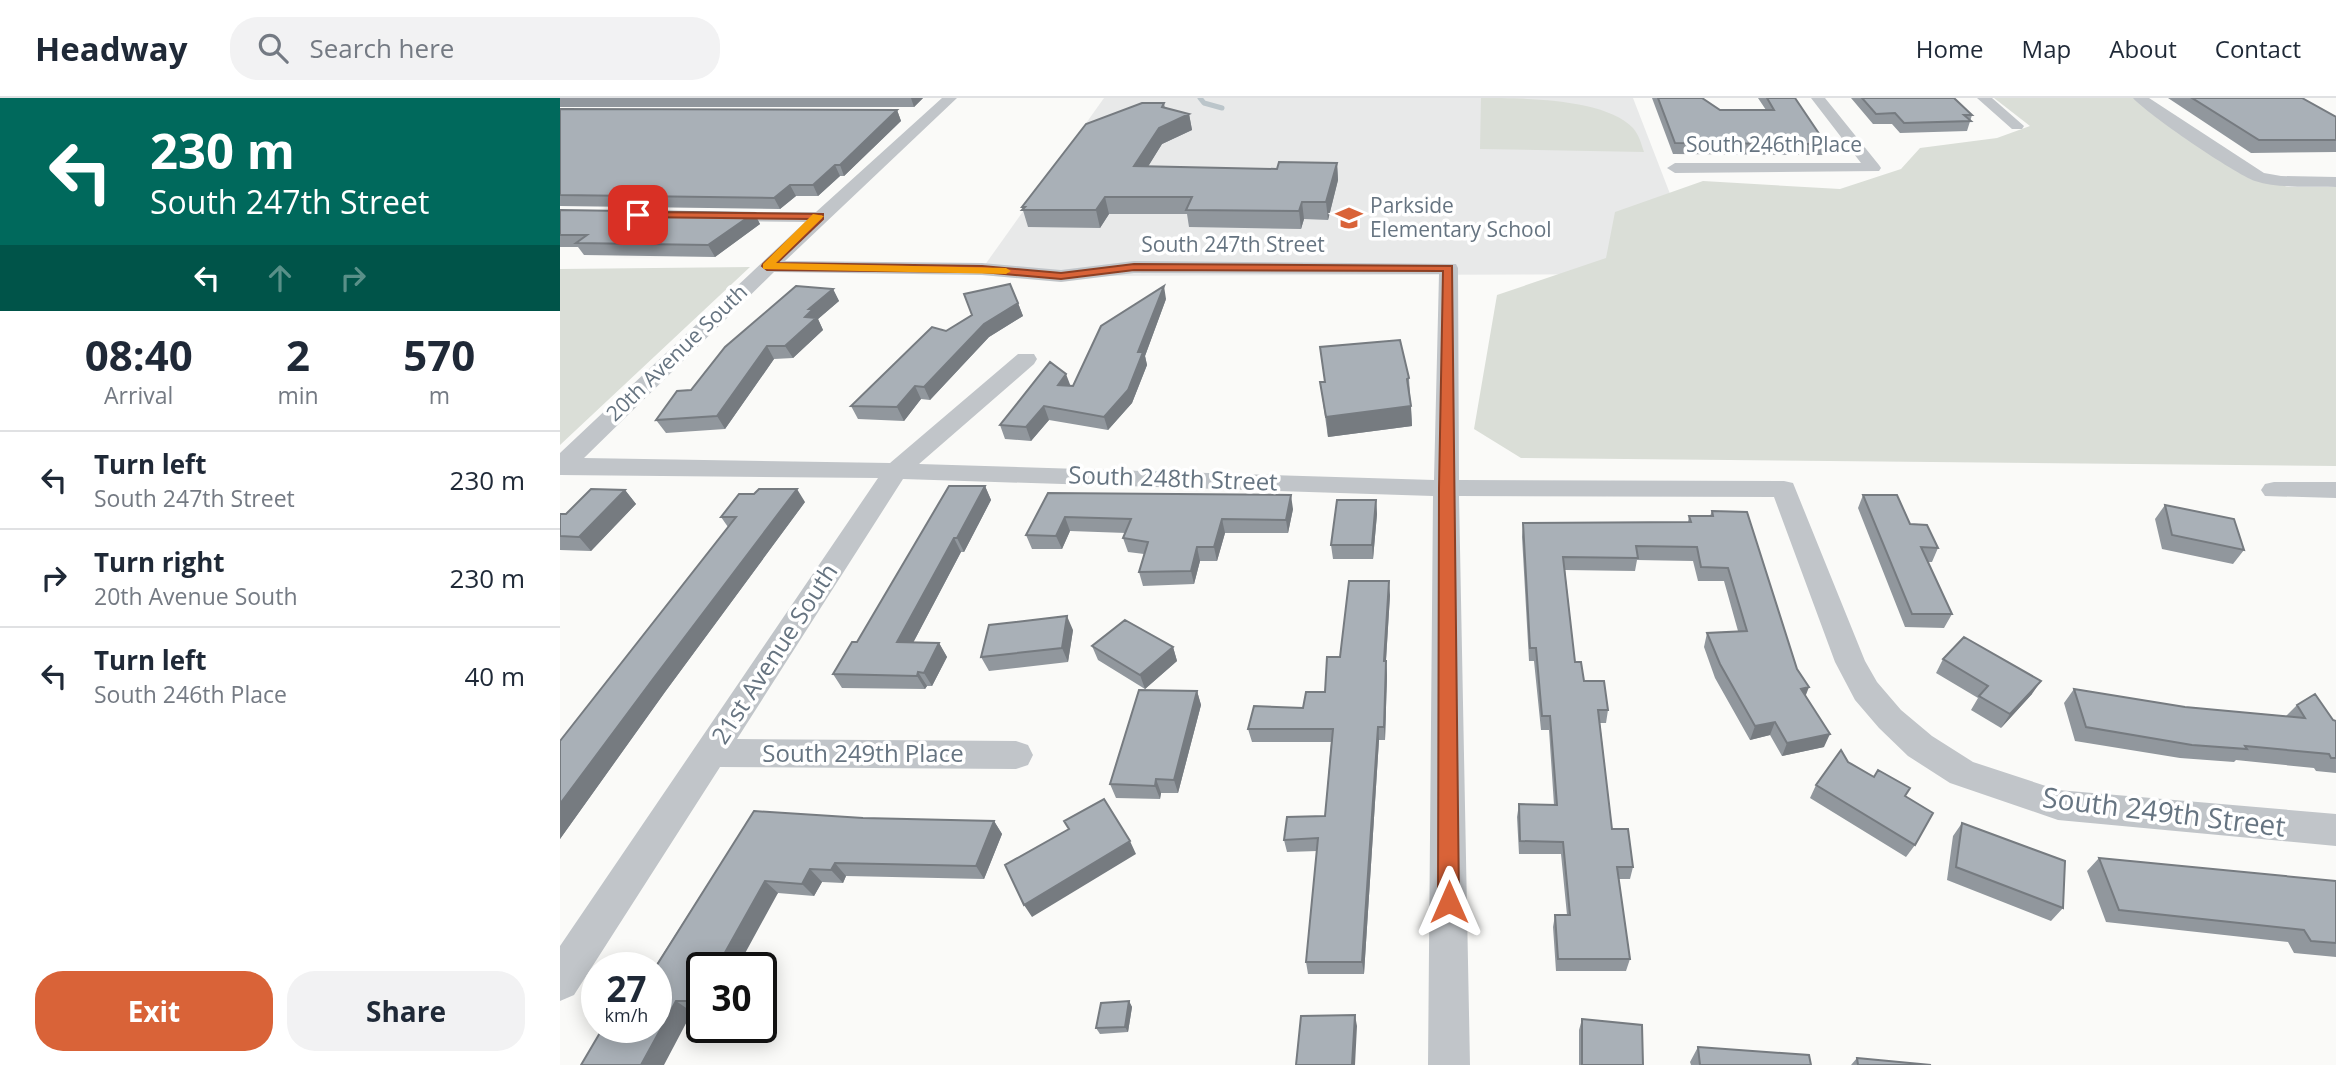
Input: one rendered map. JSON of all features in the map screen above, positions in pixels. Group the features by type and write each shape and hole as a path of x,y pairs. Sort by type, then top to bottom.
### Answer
{"street":[{"name":"20th Avenue South","path":"561,466 767,266 950,98"},
{"name":"South 246th Place","path":"1675,168 1873,168 1818,98"},
{"path":"1984,98 2017,126"},
{"path":"2140,98 2240,167 2259,177 2281,181 2336,182"},
{"path":"906,114 933,114"},
{"path":"697,215 820,216"},
{"name":"South 247th Street","path":"767,266 982,269 1061,276 1134,267 1448,268 1446,488"},
{"name":"21st Avenue South","path":"560,981 896,471 1026,359"},
{"name":"South 248th Street","path":"561,466 896,471 1446,488 1784,489"},
{"path":"1446,488 1449,1065"},
{"name":"South 249th Street","path":"1784,489 1850,662 1866,691 1890,719 1920,746 1962,773 2058,804 2336,830"},
{"path":"2274,490 2336,490"},
{"name":"South 249th Place","path":"710,753 1016,755"}],"shaded area":[{"name":"Parkside Elementary School","path":"1104,98 1633,98 1701,274 1061,276 982,269"},
{"path":"1481,98 1561,102 1603,111 1620,118 1633,128 1644,152 1480,149"},
{"path":"1994,98 2145,98 2271,182 2288,187 2336,187 2336,466 1521,458 1474,429 1497,295 1606,258 1615,212 1703,181 1840,189 1901,169 1920,148 1997,138 2030,126"},
{"path":"750,267 560,445 560,269"}],"building":[{"path":"1658,98 1702,98 1720,110 1774,110 1767,98 1795,98 1826,144 1675,143"},
{"path":"1862,98 1954,98 1972,115 1964,115 1971,121 1904,123 1895,113 1876,114"},
{"path":"2192,98 2302,98 2336,117 2336,140 2259,140"},
{"path":"1142,103 1164,103 1162,107 1189,114 1159,128 1134,166 1277,169 1279,162 1337,163 1326,202 1302,202 1299,211 1186,210 1192,197 1105,197 1096,210 1022,210 1086,124"},
{"path":"560,109 897,110 840,165 835,165 813,185 790,185 774,198 560,195"},
{"path":"560,210 754,213 708,245 576,243 587,235 560,235"},
{"path":"1010,284 1018,303 984,324 924,387 915,386 897,407 851,406 932,327 946,331 972,315 964,294"},
{"path":"796,286 833,289 809,309 813,309 805,317 816,318 785,346 767,346 717,416 656,420 677,391 691,390 725,347"},
{"path":"1164,286 1138,352 1143,352 1128,390 1104,417 1044,406 1026,427 1000,425 1050,362 1066,374 1058,385 1073,386 1101,326"},
{"path":"1400,340 1409,378 1411,406 1326,417 1320,382 1325,382 1320,347"},
{"path":"949,486 985,486 897,642 939,643 924,673 918,672 917,676 833,674 852,642 857,642"},
{"path":"591,489 625,490 579,537 560,536 560,514 566,514"},
{"path":"759,489 797,489 560,804 560,741 736,517 721,517 739,494 754,494"},
{"path":"1048,493 1291,495 1286,520 1222,519 1214,547 1197,547 1191,571 1139,572 1148,542 1123,538 1131,519 1065,517 1056,536 1026,535"},
{"path":"1863,495 1897,495 1910,524 1927,525 1938,548 1921,547 1952,614 1912,614"},
{"path":"1337,500 1376,500 1372,545 1331,545"},
{"path":"2165,505 2234,519 2244,550 2172,535"},
{"path":"1712,511 1747,512 1797,669 1809,687 1801,689 1830,734 1787,743 1775,722 1755,726 1720,664 1707,633 1747,631 1728,568 1701,567 1697,547 1636,546 1638,558 1563,557 1575,662 1581,662 1584,681 1604,681 1608,710 1598,710 1612,829 1628,829 1633,867 1617,867 1630,959 1558,959 1555,915 1570,915 1563,842 1520,841 1519,804 1557,805 1550,716 1542,716 1536,648 1530,648 1523,523 1691,522 1689,516 1713,516"},
{"path":"1349,581 1389,581 1384,661 1384,727 1378,727 1362,962 1306,962 1318,838 1284,840 1287,817 1325,816 1333,729 1248,729 1254,706 1303,708 1306,692 1325,692 1327,657 1340,657"},
{"path":"1067,616 1062,648 981,657 989,625"},
{"path":"1125,620 1173,647 1140,675 1092,646"},
{"path":"1964,637 2041,681 2010,714 1979,696 1988,686 1943,659"},
{"path":"2074,689 2185,707 2305,718 2297,705 2315,694 2336,721 2336,758 2331,758 2329,754 2245,746 2247,749 2192,745 2086,727"},
{"path":"1139,690 1197,691 1174,780 1156,779 1155,786 1110,784"},
{"path":"1841,750 1848,762 1874,777 1878,770 1910,788 1905,796 1933,813 1915,845 1816,785"},
{"path":"1104,799 1130,841 1024,905 1005,865 1069,829 1064,821"},
{"path":"754,811 863,818 994,821 976,866 835,863 831,870 810,869 802,884 765,881 725,952 686,952 686,1001 676,1001 672,1008 672,952 665,952"},
{"path":"1962,823 2065,861 2063,908 1956,867"},
{"path":"2099,858 2336,881 2336,943 2311,941 2304,930 2119,910"},
{"path":"1129,1001 1125,1027 1096,1028 1101,1003"},
{"path":"1355,1015 1352,1065 1296,1065 1301,1016"},
{"path":"1582,1019 1642,1025 1643,1065 1582,1065"},
{"path":"594,1043 653,1043 641,1065 581,1065"},
{"path":"1698,1047 1809,1055 1811,1065 1700,1065"},
{"path":"1857,1058 1931,1065 1858,1065"}],"waterway":[{"path":"1200,98 1204,103 1222,108"}],"slow traffic":[{"path":"816,216 820,216 767,266 1006,271"}],"place":[{"name":"Parkside Elementary School","path":"1349,218"}],"route":[{"path":"638,215 820,216 767,266 982,269 1061,276 1134,267 1448,268 1446,488 1449,902"}]}
